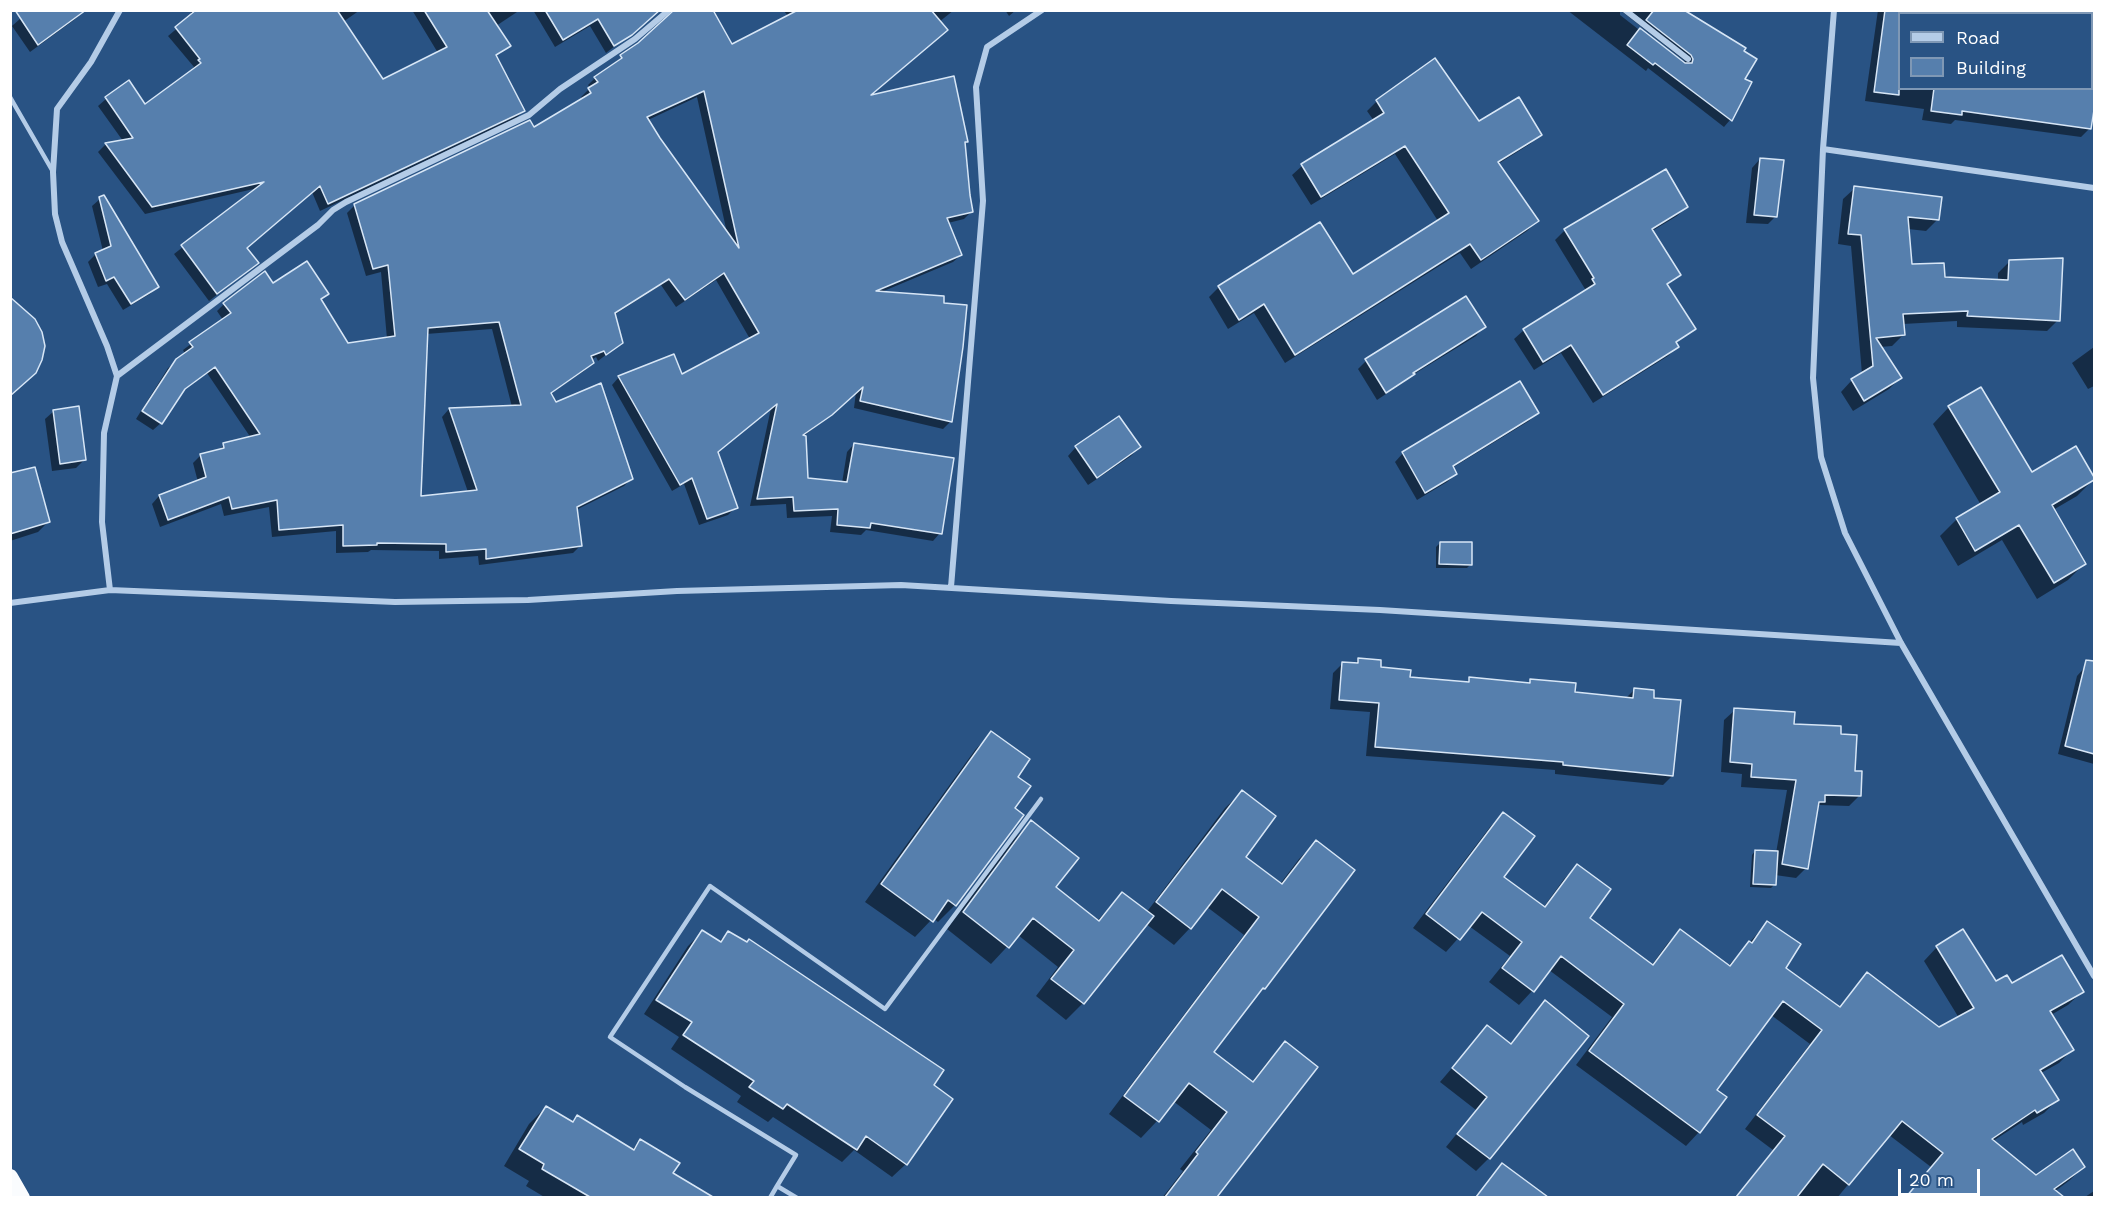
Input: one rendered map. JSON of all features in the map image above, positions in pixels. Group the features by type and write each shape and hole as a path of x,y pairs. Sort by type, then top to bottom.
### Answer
{"highway":[{"path":"10,1177 22,1197"}],"street":[{"path":"110,590 102,522 104,433 117,376 107,345 62,242 55,214 53,172 57,109 91,62 120,10"},
{"path":"117,376 318,225 333,210 529,115 560,89 635,39 669,10"},
{"path":"951,587 983,201 976,87 987,47 1042,10"},
{"path":"1625,10 1688,59"},
{"path":"1834,10 1823,149 1813,378 1821,457 1845,533 1901,643 2094,976"},
{"path":"1823,149 2094,188"},
{"path":"10,603 110,590 395,602 528,600 677,591 901,585 1171,601 1380,610 1901,643"}],"lane":[{"path":"10,97 53,172"},
{"path":"770,1197 796,1155 685,1087 610,1037 710,886 885,1009 1041,800"},
{"path":"777,1186 797,1197"}],"building":[{"path":"15,10 86,10 38,45"},
{"path":"196,10 337,10 383,79 447,47 424,10 487,10 511,46 496,55 525,111 328,204 320,186 247,248 259,263 217,294 181,245 264,182 152,207 105,143 133,138 105,97 129,80 145,104 201,63 175,27"},
{"path":"545,10 660,10 632,35 614,46 598,19 563,40"},
{"path":"674,10 713,10 732,44 798,10 931,10 948,30 871,95 954,76 968,142 965,142 973,212 947,218 962,255 876,291 944,296 944,303 967,305 952,422 860,401 863,387 832,415 803,435 806,436 808,478 847,482 854,443 954,458 942,534 871,523 870,528 837,525 838,509 794,511 793,497 757,499 777,404 718,452 738,508 707,519 692,478 680,485 618,376 674,354 682,374 759,333 724,273 685,300 669,279 615,313 623,343 606,355 604,351 591,356 594,363 551,393 556,402 601,383 633,479 577,507 582,546 486,559 486,549 446,552 446,544 377,543 377,545 343,546 343,525 279,530 277,500 232,509 229,497 168,520 159,495 206,477 200,454 224,448 223,443 260,434 215,367 185,389 162,424 142,411 176,359 193,347 189,342 231,313 223,303 265,271 273,283 307,261 329,294 321,299 348,343 395,336 388,265 373,269 354,204 530,120 534,127 591,93 588,88 598,82 594,77 622,58 620,55 638,43","holes":["704,91 739,248 647,117","499,322 521,405 449,408 477,490 421,496 428,328"]},
{"path":"1654,10 1684,10 1746,48 1744,51 1757,59 1745,79 1752,82 1732,121 1655,63 1653,65 1627,45 1640,28 1685,63 1692,63 1691,55 1646,20"},
{"path":"1885,10 1899,10 1899,95 1874,92"},
{"path":"1435,58 1479,121 1519,97 1542,135 1498,162 1539,221 1481,260 1470,244 1295,355 1264,304 1239,320 1218,286 1320,222 1353,274 1449,213 1405,146 1321,197 1301,164 1384,113 1376,100"},
{"path":"2094,88 2091,129 1962,111 1962,115 1931,111 1934,90 2093,90"},
{"path":"1760,158 1784,160 1777,217 1754,215"},
{"path":"1666,169 1688,207 1652,229 1681,275 1667,284 1696,329 1676,342 1679,347 1603,395 1571,345 1543,362 1523,329 1595,284 1592,279 1594,278 1564,229"},
{"path":"1854,186 1942,197 1939,220 1908,217 1912,264 1944,263 1945,277 2008,280 2009,260 2063,258 2060,321 1967,316 1968,311 1903,314 1905,335 1876,338 1902,378 1864,401 1851,379 1873,366 1861,235 1848,234"},
{"path":"104,195 159,287 131,304 114,277 106,281 95,253 111,246 99,197"},
{"path":"1466,296 1486,327 1413,373 1415,374 1386,393 1365,359"},
{"path":"10,297 35,319 42,332 45,346 36,373 10,396"},
{"path":"1520,381 1539,413 1453,466 1457,474 1425,493 1402,452"},
{"path":"1981,387 2032,472 2076,446 2094,477 2094,480 2052,505 2086,564 2054,583 2019,525 1975,551 1956,518 2000,492 1948,406"},
{"path":"79,406 86,460 60,464 53,410"},
{"path":"1119,416 1141,447 1097,478 1075,446"},
{"path":"35,467 50,522 10,534 10,473"},
{"path":"1440,542 1472,542 1472,565 1439,564"},
{"path":"1358,658 1381,660 1381,667 1411,670 1410,677 1469,682 1469,677 1530,683 1530,679 1576,683 1575,692 1633,698 1634,688 1654,690 1654,698 1681,700 1673,776 1563,765 1563,762 1375,747 1379,703 1339,700 1342,662 1358,663"},
{"path":"2086,660 2094,661 2094,754 2065,746"},
{"path":"1734,708 1795,712 1794,724 1841,726 1841,734 1857,735 1855,771 1862,771 1861,796 1825,795 1825,802 1819,802 1808,869 1782,864 1796,780 1751,777 1752,764 1730,762"},
{"path":"991,731 1030,759 1018,777 1031,786 1015,808 1024,815 956,906 948,900 933,922 881,884"},
{"path":"1242,790 1276,816 1246,857 1282,884 1316,840 1355,870 1214,1052 1253,1082 1285,1041 1318,1067 1217,1197 1165,1197 1227,1112 1189,1083 1159,1122 1124,1096 1259,917 1222,889 1191,929 1156,902"},
{"path":"1503,812 1535,836 1504,877 1545,907 1577,864 1611,889 1590,918 1653,965 1680,929 1730,966 1749,941 1752,943 1767,921 1801,944 1786,968 1840,1007 1867,972 1939,1027 1974,1008 1936,946 1963,929 1996,981 2007,975 2012,983 2062,955 2084,992 2050,1011 2074,1050 2040,1070 2059,1100 2037,1113 2035,1110 1992,1139 2036,1175 2073,1149 2085,1167 2054,1189 2064,1197 1906,1197 1943,1153 1902,1121 1849,1185 1823,1164 1797,1197 1736,1197 1785,1136 1757,1115 1822,1030 1783,1001 1717,1090 1727,1097 1700,1133 1589,1051 1624,1004 1561,956 1534,992 1502,968 1522,942 1482,912 1460,940 1426,914"},
{"path":"1031,820 1079,858 1056,887 1099,921 1122,892 1154,916 1084,1004 1051,979 1074,950 1033,918 1009,948 963,912"},
{"path":"1755,850 1778,851 1776,885 1753,884"},
{"path":"702,930 721,942 728,931 747,942 749,939 944,1070 934,1085 953,1099 907,1165 866,1136 857,1150 787,1104 783,1109 749,1087 754,1081 683,1035 692,1022 656,1000"},
{"path":"1545,1000 1589,1036 1490,1159 1457,1134 1487,1097 1452,1068 1487,1025 1511,1044"},
{"path":"546,1106 573,1122 577,1115 634,1150 640,1139 680,1163 673,1173 713,1197 590,1197 542,1169 544,1164 519,1149"},
{"path":"1502,1163 1548,1197 1476,1197"}]}
